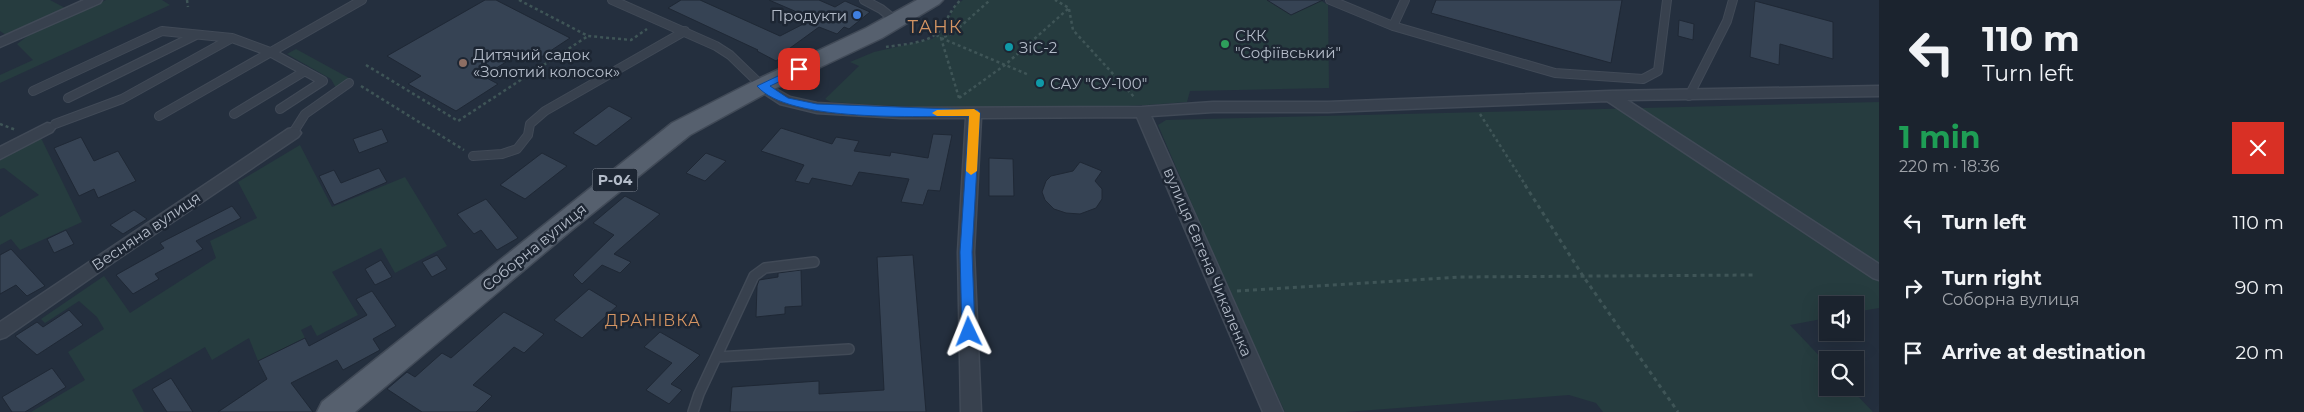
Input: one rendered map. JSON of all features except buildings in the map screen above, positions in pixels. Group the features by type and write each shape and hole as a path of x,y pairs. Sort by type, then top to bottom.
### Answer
{"main road":[{"name":"Соборна вулиця","path":"333,412 660,145 707,114 901,19 932,0"}],"street":[{"path":"0,43 95,0"},
{"path":"762,86 785,100 817,108 884,112 969,113 1142,112 1213,107 1328,107 1610,96 1879,91"},
{"path":"1610,96 1879,273"},
{"name":"вулиця Євгена Чикаленка","path":"1142,112 1273,412"},
{"path":"969,113 966,252 971,412"},
{"path":"0,154 51,126"},
{"name":"Весняна вулиця","path":"0,332 106,258 294,133"}],"lane":[{"path":"159,116 362,0"},
{"path":"613,0 685,31 730,55 762,86"},
{"path":"864,0 901,19"},
{"path":"1330,0 1393,26 1555,73 1643,79 1658,71 1667,0"},
{"path":"1393,26 1405,0"},
{"path":"1689,96 1727,21 1733,0"},
{"path":"33,91 162,31 232,38 270,52 323,81 280,108"},
{"path":"473,156 508,154 516,150 526,140 530,124 545,111 685,31"},
{"path":"68,98 197,34"},
{"path":"51,126 122,99 232,38"},
{"path":"234,114 305,71"},
{"path":"294,133 305,114 348,83"},
{"path":"693,412 699,394 718,357 754,276 765,268 814,262"},
{"path":"718,357 849,349"}],"path":[{"path":"187,0 188,7"},
{"path":"519,0 588,36 632,40 660,20"},
{"path":"941,38 952,34 990,0"},
{"path":"1055,0 1069,8 1073,30 1136,99 1142,112"},
{"path":"959,98 1005,65 1069,8"},
{"path":"901,19 1029,75"},
{"path":"366,65 458,121 588,36"},
{"path":"941,38 959,98 969,113"},
{"path":"348,83 357,83 473,156"},
{"path":"1479,111 1583,276 1678,412"},
{"path":"1229,291 1459,277 1755,275"}],"green space":[{"path":"0,0 50,0 65,8 6,35 0,31"},
{"path":"106,0 162,0 170,5 0,83 0,75 33,60 17,44 29,35"},
{"path":"963,0 1320,0 1328,5 1329,88 1190,91 1187,102 1054,109 964,109 831,102 825,99 859,66 850,62 874,52 932,39 941,33 956,5"},
{"path":"296,49 349,78 336,88 331,79 287,54"},
{"path":"1879,102 1879,308 1864,310 1864,296 1819,296 1819,320 1790,325 1819,356 1819,396 1858,396 1873,412 1603,412 1596,403 1569,395 1346,412 1285,412 1229,291 1158,125 1166,120"},
{"path":"40,136 82,222 20,250 11,239 0,245 0,217 39,195 4,168 0,169 0,160"},
{"path":"300,145 332,207 405,177 447,246 395,273 381,248 332,272 358,315 317,336 311,325 301,330 305,338 258,361 249,338 212,360 205,347 132,390 144,412 31,412 85,380 68,352 104,329 97,317 79,301 45,323 41,319 104,276 130,313 216,258 210,241 257,218 238,182"}],"slow traffic":[{"path":"937,113 974,113 971,171"}],"place":[{"name":"Продукти","path":"857,15"},
{"name":"СКК \"Софіївський\"","path":"1225,44"},
{"name":"ЗіС-2","path":"1009,47"},
{"name":"Дитячий садок «Золотий колосок»","path":"463,63"},
{"name":"САУ \"СУ-100\"","path":"1040,83"}],"district":[{"name":"ТАНК","path":"935,27"},
{"name":"ДРАНІВКА","path":"653,320"}],"route":[{"path":"799,69 762,86 785,100 817,108 974,113 966,252 969,332"}]}
